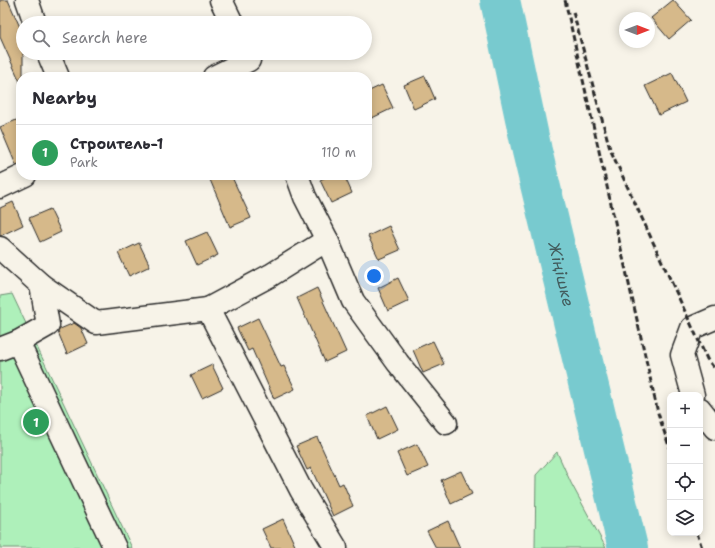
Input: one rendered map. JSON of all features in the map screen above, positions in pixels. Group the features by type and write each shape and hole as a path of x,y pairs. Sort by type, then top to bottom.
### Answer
{"lane":[{"path":"27,0 33,16"},
{"path":"221,0 229,16"},
{"path":"51,60 56,72"},
{"path":"227,72 251,63"},
{"path":"0,188 16,180"},
{"path":"299,180 305,197 327,240 353,302 398,363 446,423"},
{"path":"0,248 41,285 96,323 208,309 271,275 327,240"},
{"path":"41,285 48,325 9,345 115,548"},
{"path":"208,309 301,490 336,548"},
{"path":"693,392 682,355 692,328 715,318"},
{"path":"703,413 715,428"}],"green space":[{"path":"12,294 132,548 0,548 0,296"},
{"path":"557,452 571,483 606,548 535,548 536,475"}],"building":[{"path":"0,0 8,0 16,18 16,60 23,60 23,72 16,73 0,37"},
{"path":"673,0 691,20 669,39 655,23 655,15"},
{"path":"672,73 686,102 659,115 645,86"},
{"path":"425,76 435,99 414,109 404,85"},
{"path":"382,85 393,108 372,118 372,90"},
{"path":"16,120 16,165 0,127"},
{"path":"210,180 233,180 251,218 230,227"},
{"path":"320,180 346,180 352,193 331,203"},
{"path":"13,202 23,225 0,236 0,208"},
{"path":"50,209 61,232 40,242 29,218"},
{"path":"389,226 400,250 379,259 368,236"},
{"path":"207,232 218,255 197,265 186,241"},
{"path":"139,243 150,266 129,276 118,253"},
{"path":"398,278 409,301 388,311 378,288"},
{"path":"317,288 346,352 325,362 297,298"},
{"path":"258,318 281,367 284,366 295,389 274,399 252,349 248,351 237,328"},
{"path":"74,323 81,328 88,344 67,354 58,332 60,329"},
{"path":"433,341 444,364 423,373 413,350"},
{"path":"212,365 223,388 202,398 191,375"},
{"path":"387,406 398,429 377,439 367,416"},
{"path":"317,437 339,485 343,483 353,506 333,516 311,468 307,470 296,446"},
{"path":"417,444 428,467 407,476 397,453"},
{"path":"461,471 472,494 451,504 441,480"},
{"path":"283,519 296,548 271,548 262,529"},
{"path":"448,521 460,548 436,548 427,531"}],"waterway":[{"name":"Жіңішке","path":"500,0 532,151 628,548"}],"railway":[{"path":"565,0 658,413 667,440"},
{"path":"573,12 610,149 707,359 715,369"},
{"path":"698,536 702,548"}],"place":[{"name":"Строитель-1","path":"36,422"}]}
